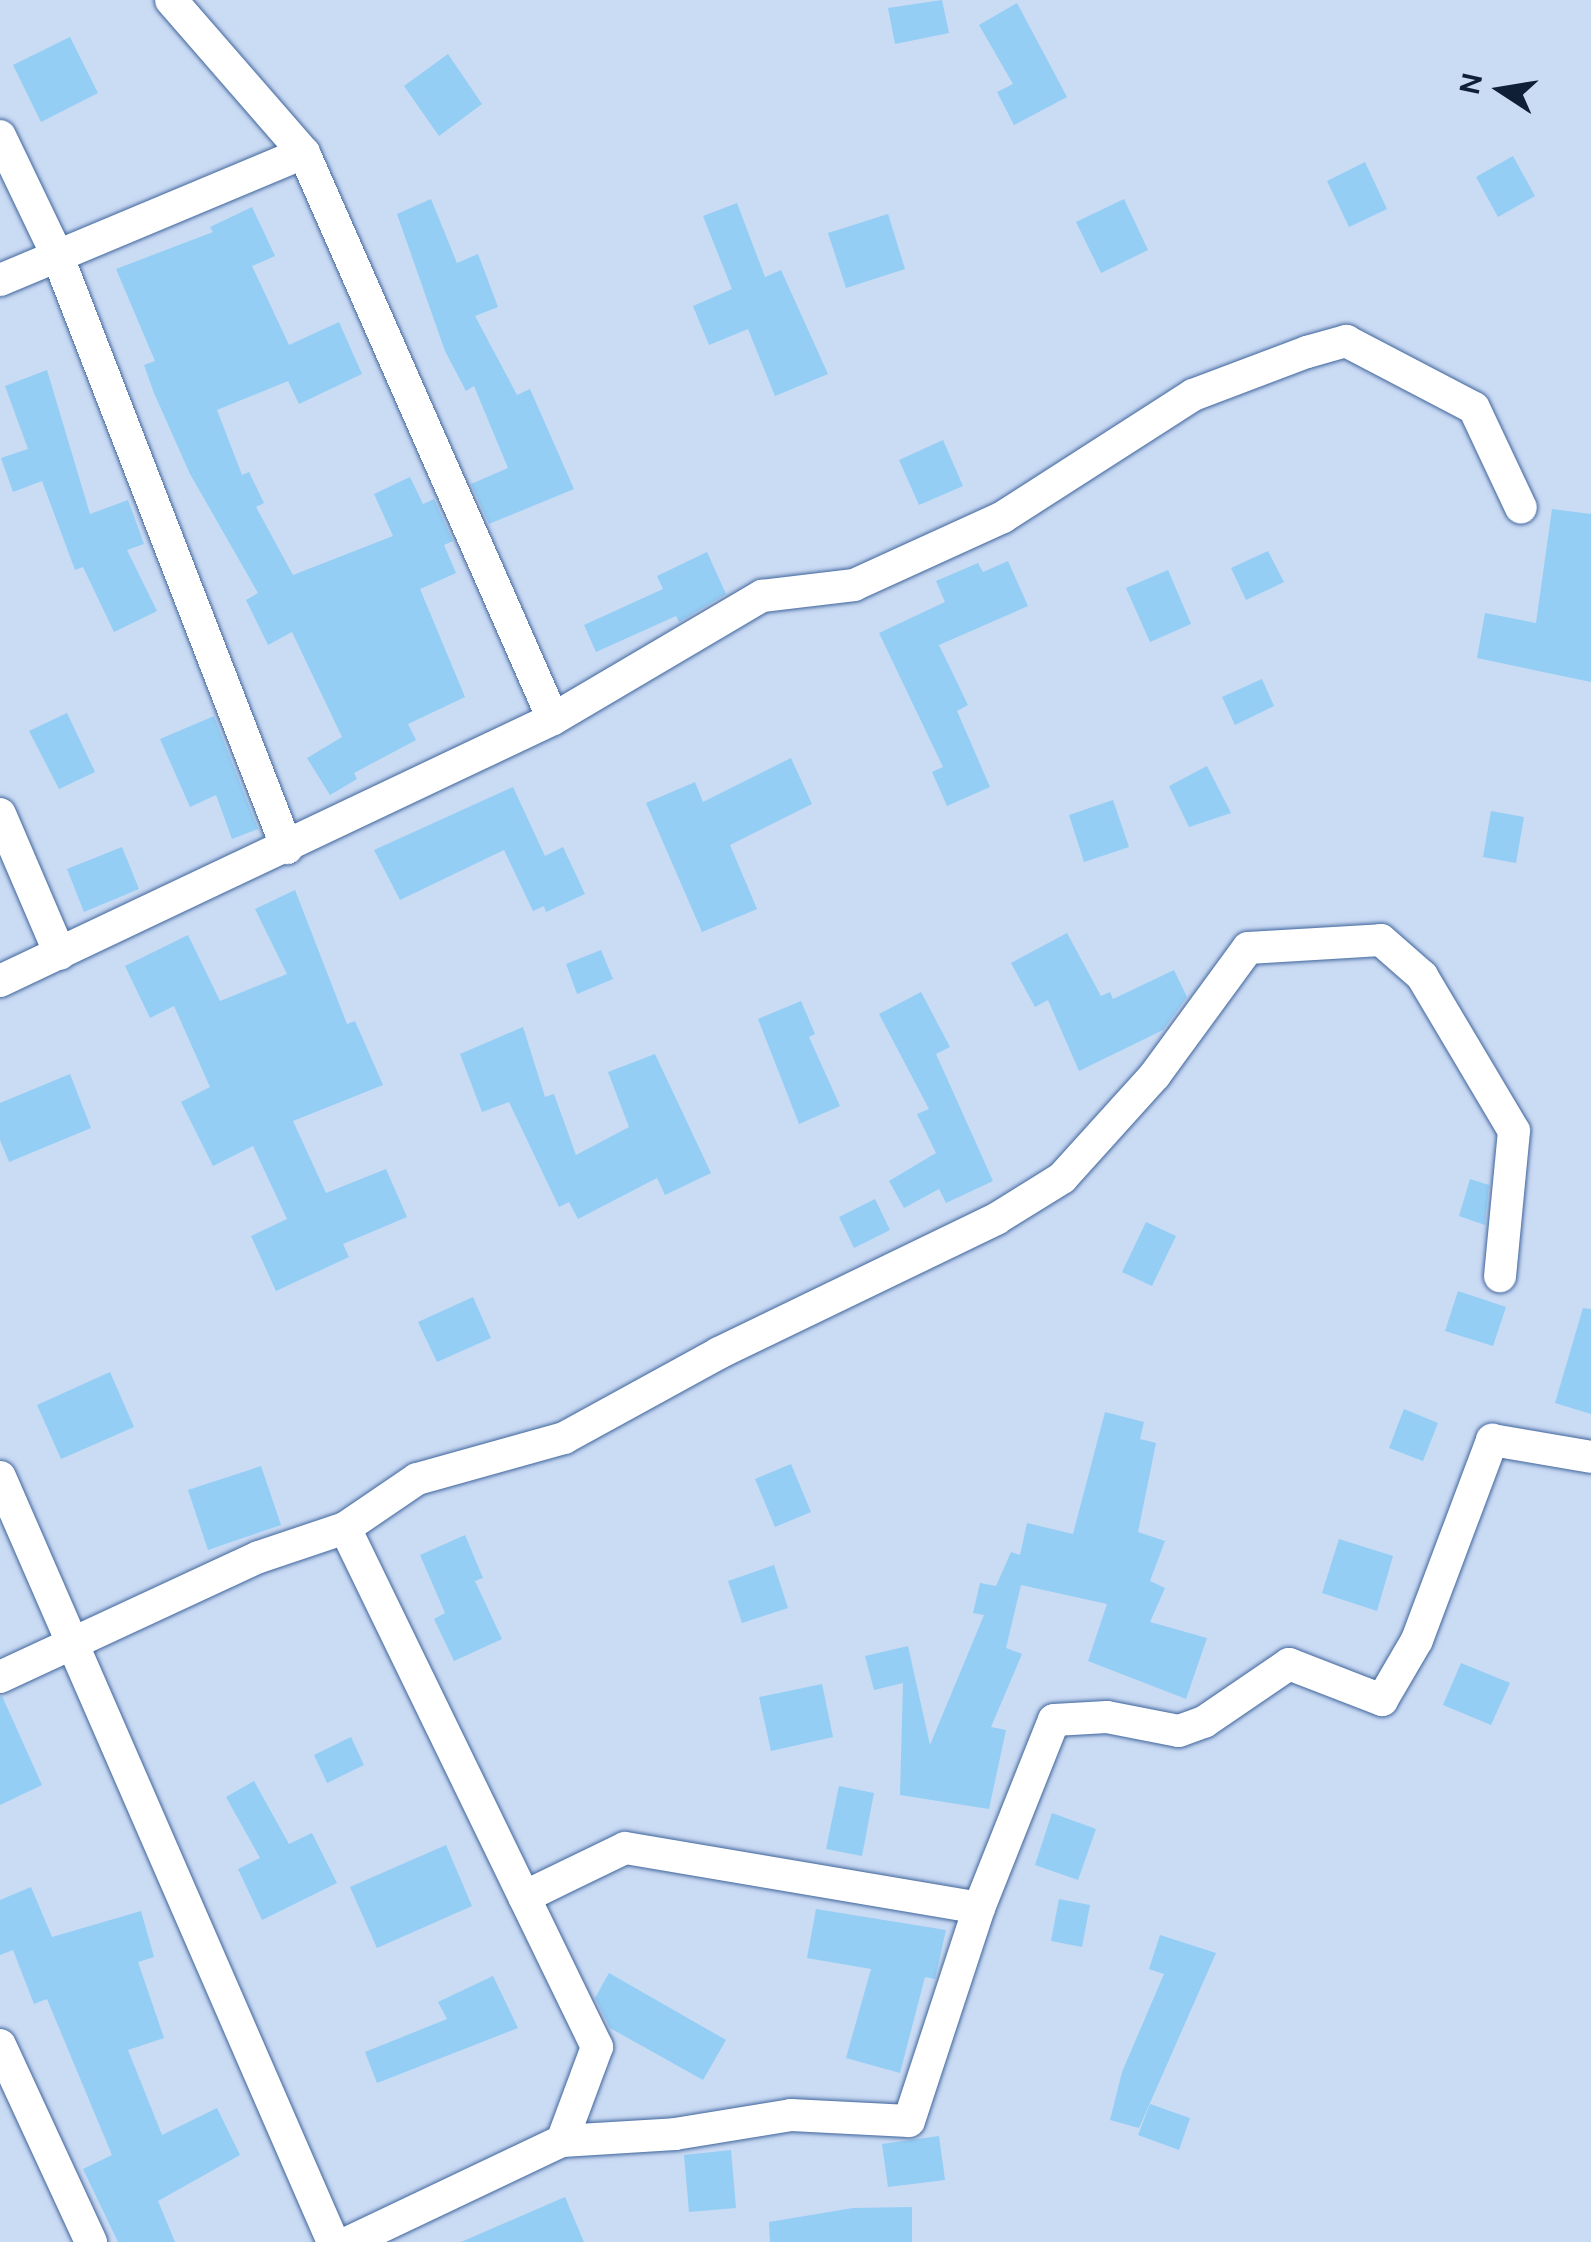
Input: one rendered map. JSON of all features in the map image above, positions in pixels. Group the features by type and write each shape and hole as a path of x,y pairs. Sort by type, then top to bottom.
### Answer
{"street":[{"path":"171,0 304,153 552,720"},
{"path":"0,136 58,257 287,848"},
{"path":"0,280 304,153"},
{"path":"0,981 552,720 762,596 854,585 1003,517 1193,395 1346,340 1474,408 1521,508"},
{"path":"0,814 60,954"},
{"path":"0,1677 259,1556 345,1528 417,1479 564,1438 720,1353 891,1274 1062,1178 1155,1075 1248,948 1381,940 1422,976 1514,1131 1500,1276"},
{"path":"349,2242 562,2141 675,2134 791,2115 908,2121 979,1908 1054,1720 1108,1718 1179,1731 1204,1722 1288,1664 1382,1700 1417,1640 1492,1440 1591,1457"},
{"path":"0,1477 333,2242"},
{"path":"345,1528 596,2047 562,2141"},
{"path":"524,1897 626,1848 979,1908"},
{"path":"0,2045 92,2242"}],"building":[{"path":"942,0 949,33 895,44 888,8"},
{"path":"1017,3 1067,97 1014,125 997,92 1013,84 979,25"},
{"path":"70,37 98,93 41,122 13,65"},
{"path":"448,54 482,104 439,136 404,86"},
{"path":"1513,156 1535,196 1498,217 1476,177"},
{"path":"1365,162 1387,209 1349,227 1327,181"},
{"path":"431,199 457,263 478,254 498,307 475,316 517,395 530,389 574,489 489,524 471,484 508,468 474,386 466,391 445,351 397,214"},
{"path":"1124,199 1148,250 1101,273 1076,222"},
{"path":"737,203 765,277 781,270 828,374 775,396 748,329 709,345 693,306 732,289 703,216"},
{"path":"252,207 275,256 252,266 289,345 339,322 362,374 299,404 288,381 217,410 242,475 249,472 264,503 256,507 293,575 393,536 374,494 410,477 423,504 434,499 453,541 444,545 456,573 420,589 465,697 408,724 416,740 354,773 357,779 330,795 307,758 342,737 292,632 268,645 246,600 258,593 190,474 154,393 144,365 155,361 116,269 213,232 210,227"},
{"path":"888,214 905,269 846,288 828,233"},
{"path":"47,370 90,514 128,500 144,544 127,550 157,611 114,632 83,567 75,570 42,481 13,492 1,458 28,449 5,386"},
{"path":"943,440 963,486 919,505 899,460"},
{"path":"1552,509 1591,514 1591,682 1477,658 1485,613 1536,623"},
{"path":"1268,551 1284,582 1246,600 1231,568"},
{"path":"707,552 726,594 679,622 676,616 596,652 584,625 663,589 657,576"},
{"path":"1008,561 1028,606 939,645 968,705 957,711 990,787 947,806 932,772 943,767 879,633 945,602 936,581 978,563 983,572"},
{"path":"1168,570 1191,624 1150,642 1126,588"},
{"path":"1262,679 1274,706 1235,725 1222,697"},
{"path":"67,713 95,772 59,789 29,731"},
{"path":"214,716 258,829 232,839 216,795 190,807 160,739"},
{"path":"791,758 812,804 730,845 757,909 702,932 646,803 695,782 703,802"},
{"path":"1207,766 1231,813 1189,827 1169,786"},
{"path":"513,787 545,856 563,847 585,894 546,912 544,906 533,911 504,850 400,900 374,850"},
{"path":"1113,800 1129,847 1084,862 1069,815"},
{"path":"1491,811 1524,817 1516,863 1483,857"},
{"path":"122,847 139,889 84,912 67,869"},
{"path":"295,890 347,1024 355,1021 383,1085 293,1121 326,1193 386,1169 407,1217 343,1244 349,1257 276,1291 251,1236 287,1219 253,1146 213,1166 181,1102 210,1087 174,1006 150,1018 125,966 188,935 220,1001 287,974 255,909"},
{"path":"1067,933 1101,996 1110,992 1113,999 1174,970 1187,997 1163,1030 1079,1071 1048,1000 1035,1007 1011,963"},
{"path":"601,950 613,979 577,994 566,964"},
{"path":"921,992 950,1047 936,1054 993,1181 946,1203 939,1189 904,1208 889,1181 936,1153 917,1114 929,1109 879,1014"},
{"path":"801,1001 815,1034 809,1037 840,1106 799,1124 758,1019"},
{"path":"523,1027 545,1097 554,1094 576,1155 629,1127 608,1072 655,1054 711,1173 665,1195 657,1178 578,1219 569,1202 559,1207 509,1102 482,1112 460,1054"},
{"path":"70,1074 91,1128 9,1162 0,1140 0,1103"},
{"path":"1470,1179 1489,1185 1485,1225 1459,1216"},
{"path":"875,1199 890,1230 854,1248 839,1217"},
{"path":"1146,1222 1176,1236 1152,1286 1122,1272"},
{"path":"1458,1291 1506,1307 1493,1346 1445,1331"},
{"path":"473,1297 491,1338 437,1362 418,1322"},
{"path":"1583,1308 1591,1309 1591,1414 1555,1403"},
{"path":"110,1372 134,1427 61,1459 37,1405"},
{"path":"1404,1409 1438,1423 1423,1461 1389,1448"},
{"path":"1105,1412 1144,1422 1140,1439 1156,1443 1138,1532 1165,1541 1150,1581 1165,1588 1150,1622 1207,1638 1186,1699 1088,1661 1107,1604 1021,1585 1006,1648 1022,1654 991,1727 1006,1730 989,1809 900,1795 903,1683 874,1690 865,1656 908,1646 930,1745 984,1615 973,1613 980,1583 996,1586 1011,1552 1020,1555 1027,1523 1073,1534"},
{"path":"791,1464 811,1512 775,1527 755,1479"},
{"path":"261,1466 281,1525 208,1550 188,1490"},
{"path":"465,1535 483,1578 475,1581 502,1639 454,1661 434,1619 445,1613 420,1555"},
{"path":"1339,1539 1393,1556 1377,1611 1322,1593"},
{"path":"774,1565 788,1608 742,1623 728,1581"},
{"path":"1461,1663 1510,1683 1491,1725 1443,1705"},
{"path":"822,1684 833,1737 771,1751 759,1697"},
{"path":"0,1697 42,1785 0,1805"},
{"path":"351,1737 364,1765 327,1783 314,1755"},
{"path":"254,1781 289,1844 312,1833 337,1883 262,1920 238,1869 260,1858 226,1797"},
{"path":"839,1786 874,1793 862,1856 826,1849"},
{"path":"1052,1813 1096,1829 1078,1880 1035,1865"},
{"path":"446,1845 472,1906 377,1948 350,1887"},
{"path":"31,1887 52,1937 141,1911 154,1957 138,1962 164,2038 128,2050 162,2135 217,2108 240,2155 158,2201 175,2242 118,2242 83,2169 112,2155 47,1999 34,2004 13,1950 0,1955 0,1900"},
{"path":"1059,1899 1090,1905 1082,1947 1051,1941"},
{"path":"816,1909 946,1930 935,1979 925,1977 900,2073 846,2058 871,1969 807,1958"},
{"path":"1160,1935 1216,1953 1139,2128 1110,2120 1122,2072 1164,1974 1149,1969"},
{"path":"609,1973 726,2040 703,2080 610,2028 595,1998"},
{"path":"493,1976 518,2028 377,2083 365,2052 447,2019 438,2002"},
{"path":"1150,2104 1190,2118 1179,2150 1138,2135"},
{"path":"939,2136 945,2180 888,2187 882,2144"},
{"path":"731,2150 736,2208 689,2212 684,2155"},
{"path":"565,2197 584,2242 461,2242"},
{"path":"912,2207 912,2242 770,2242 769,2222 853,2208"}]}
